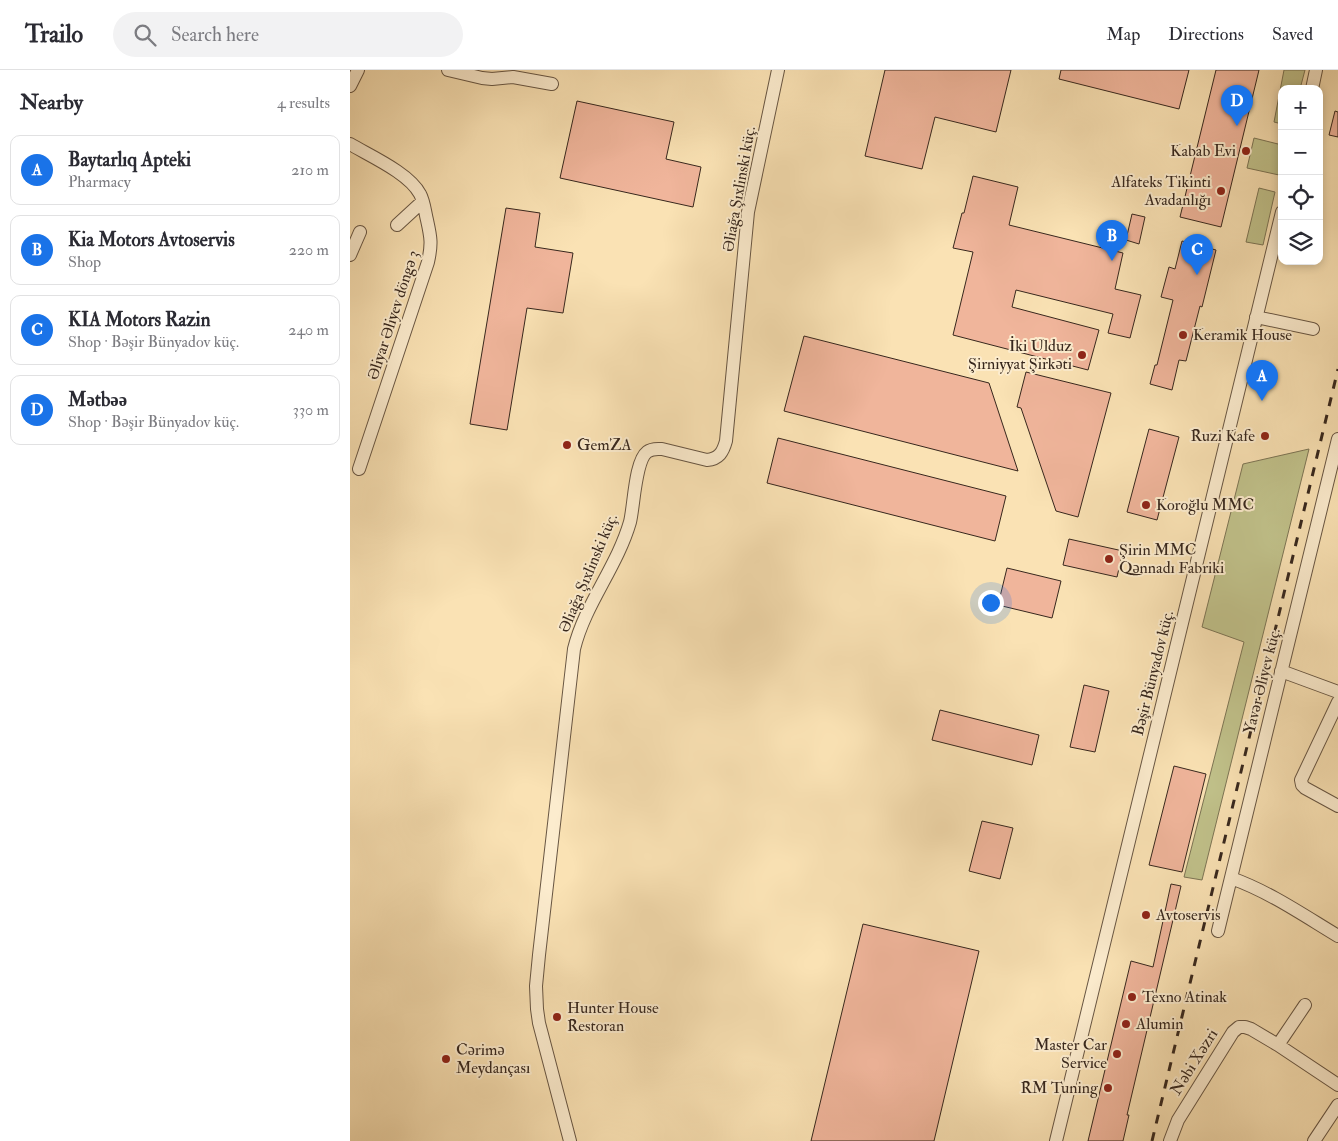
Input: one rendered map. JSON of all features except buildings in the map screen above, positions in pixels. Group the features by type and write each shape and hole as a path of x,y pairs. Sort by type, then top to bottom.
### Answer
{"street":[{"path":"350,86 358,70"},
{"path":"448,70 482,78 513,77 552,84"},
{"name":"Əliağa Şıxlinski küç.","path":"570,1141 539,1023 536,999 539,954 574,649 584,618 610,568 630,522 640,463 646,453 655,449 662,449 713,460 720,455 726,442 748,212 778,70"},
{"path":"1313,85 1316,70"},
{"name":"Əliyar Əliyev döngə 3","path":"350,144 402,175 413,184 420,195 432,240 428,262 359,469"},
{"path":"397,225 422,202"},
{"name":"Bəşir Bünyadov küç.","path":"1056,1141 1280,220"},
{"path":"350,255 360,232"},
{"path":"1256,317 1313,329"},
{"name":"Yavər Əliyev küç.","path":"1218,931 1338,439"},
{"path":"1282,671 1338,692"},
{"path":"1338,702 1301,780 1305,788 1338,806"},
{"path":"1231,878 1266,893 1338,936"},
{"path":"1278,1045 1305,1005"},
{"name":"Nəbi Xəzri","path":"1170,1141 1178,1120 1233,1032 1239,1027 1245,1027 1278,1045 1338,1085"},
{"path":"1314,1141 1338,1105"}],"green space":[{"path":"1284,70 1305,70 1301,85 1281,85"},
{"path":"1278,101 1278,123 1274,122"},
{"path":"1254,138 1278,144 1278,175 1247,168"},
{"path":"1259,188 1275,192 1263,245 1246,242"},
{"path":"1309,449 1202,880 1184,877 1244,642 1202,627 1243,464"}],"railway":[{"path":"1152,1141 1338,369"}],"place":[{"name":"Mətbəə","path":"1237,126"},
{"name":"Kabab Evi","path":"1246,151"},
{"name":"Alfateks Tikinti Avadanlığı","path":"1221,191"},
{"name":"Kia Motors Avtoservis","path":"1112,261"},
{"name":"KIA Motors Razin","path":"1197,275"},
{"name":"Keramik House","path":"1183,335"},
{"name":"İki Ulduz Şirniyyat Şirkəti","path":"1082,355"},
{"name":"Baytarlıq Apteki","path":"1262,401"},
{"name":"Ruzi Kafe","path":"1265,436"},
{"name":"GemZA","path":"567,445"},
{"name":"Koroğlu MMC","path":"1146,505"},
{"name":"Şirin MMC Qənnadı Fabriki","path":"1109,559"},
{"name":"Avtoservis","path":"1146,915"},
{"name":"Texno Atinak","path":"1132,997"},
{"name":"Hunter House Restoran","path":"557,1017"},
{"name":"Alumin","path":"1126,1024"},
{"name":"Master Car Service","path":"1117,1054"},
{"name":"Cərimə Meydançası","path":"446,1059"},
{"name":"RM Tuning","path":"1108,1088"}]}
